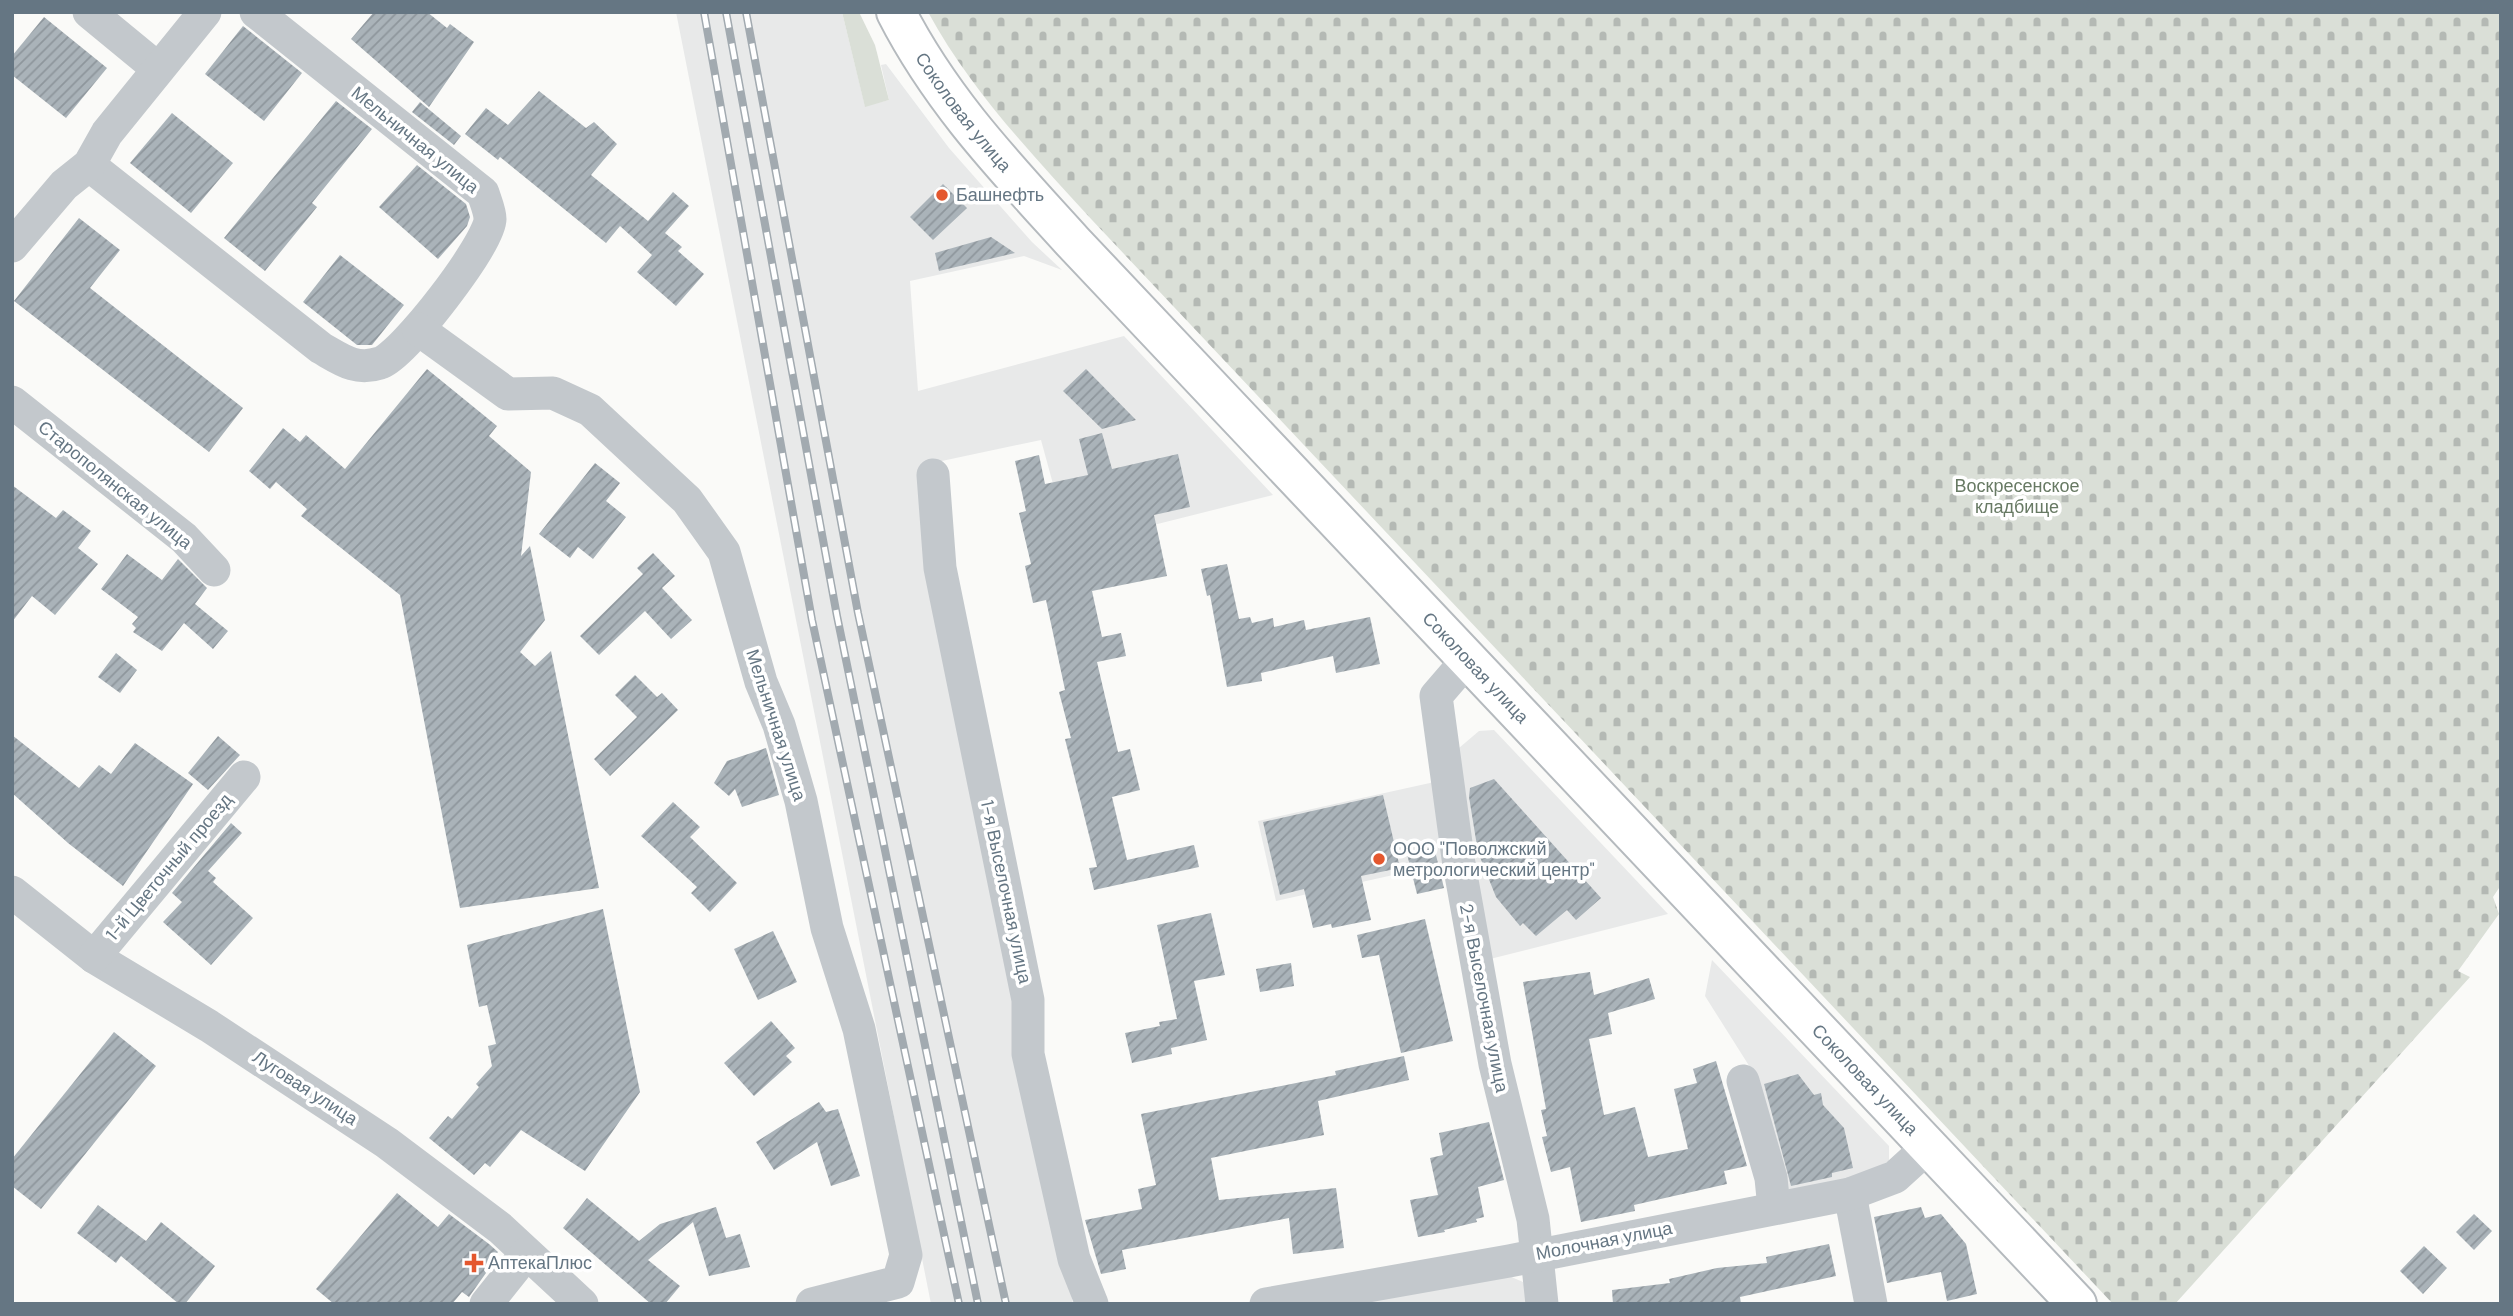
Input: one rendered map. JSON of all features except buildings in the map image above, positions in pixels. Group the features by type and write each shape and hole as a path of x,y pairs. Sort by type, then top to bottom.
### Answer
{"main road":[{"name":"Соколовая улица","path":"896,12 920,58 972,131 1467,660 2077,1304"}],"street":[{"path":"89,12 157,68"},
{"path":"12,246 64,185 89,165 107,132 205,12"},
{"name":"Мельничная улица","path":"89,165 321,348 356,368 383,363 418,329 484,241 490,219 483,193 256,12"},
{"name":"Мельничная улица","path":"418,329 508,394 553,393 590,410 687,500 724,552 761,682 779,725 797,788 827,928 859,1029 906,1255 898,1282 812,1304"},
{"name":"Старополянская улица","path":"12,402 184,538 214,570"},
{"name":"1-я Выселочная улица","path":"933,475 940,568 1028,1000 1028,1054 1074,1259 1092,1304"},
{"name":"2-я Выселочная улица","path":"1467,660 1436,696 1458,858 1495,1064 1533,1219 1542,1304"},
{"name":"1-й Цветочный проезд","path":"94,957 244,777"},
{"name":"Луговая улица","path":"12,892 94,957 209,1026 376,1135 500,1228 582,1304"},
{"path":"1743,1081 1771,1178 1774,1208"},
{"name":"Молочная улица","path":"1266,1304 1850,1194 1895,1177 1928,1147"},
{"path":"1850,1194 1871,1304"},
{"path":"486,1304 526,1254"}],"shaded area":[{"path":"676,12 842,12 865,106 889,100 881,65 886,64 949,148 1032,242 1062,270 1024,256 910,281 918,391 1124,336 1273,495 1070,546 1041,440 923,465 1073,1304 931,1304"},
{"path":"1494,730 1668,914 1486,960 1459,748 1479,731"},
{"path":"1439,781 1452,862 1276,901 1258,821"},
{"path":"1712,960 1889,1146 1889,1161 1851,1182 1781,1195 1753,1072 1705,996"},
{"path":"1509,1276 1523,1282 1533,1304 1324,1304"}],"green space":[{"path":"842,12 859,12 875,45 889,100 865,107"},
{"name":"Воскресенское кладбище","path":"928,12 2501,12 2501,885 2493,897 2499,914 2458,971 2470,977 2175,1304 2113,1304 1092,220 983,95 963,69"}],"railway":[{"path":"704,12 812,620 959,1304"},
{"path":"726,12 837,616 978,1304"},
{"path":"746,12 858,613 1006,1304"}],"place":[{"name":"Башнефть","path":"942,195"},
{"name":"ООО \"Поволжский метрологический центр\"","path":"1379,859"},
{"name":"АптекаПлюс","path":"474,1263"}]}
